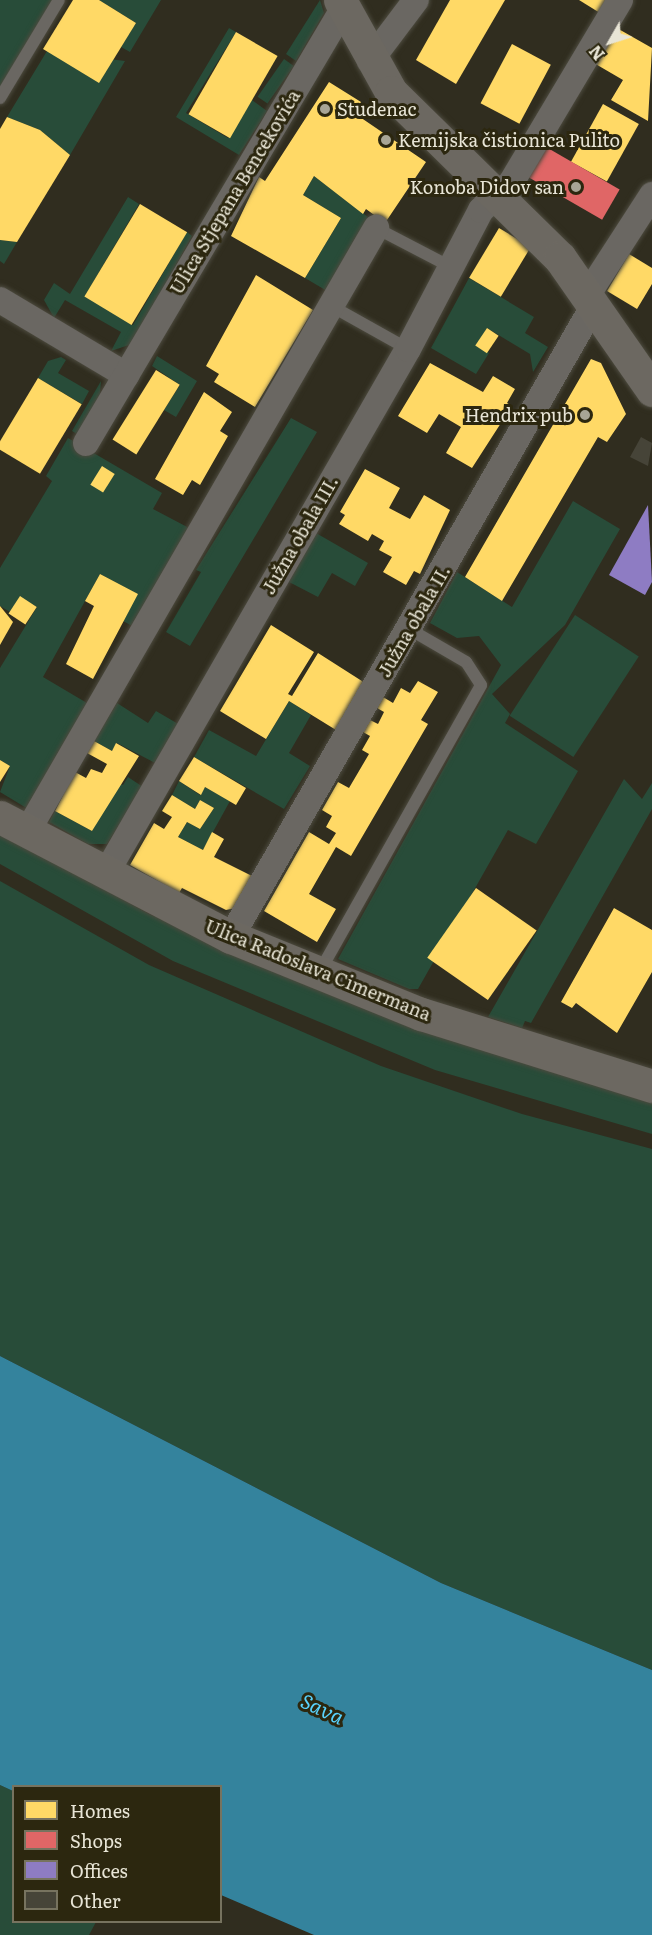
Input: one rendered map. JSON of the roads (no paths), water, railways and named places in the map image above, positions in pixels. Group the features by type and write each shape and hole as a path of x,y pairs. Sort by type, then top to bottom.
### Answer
{"street":[{"path":"370,61 416,0"},
{"name":"Južna obala III.","path":"105,874 408,349 481,210 496,197 527,160 620,0"},
{"name":"Ulica Stjepana Bencekovića","path":"342,5 370,61 409,114 540,237 592,299 652,390"},
{"name":"Ulica Stjepana Bencekovića","path":"86,443 342,5"},
{"name":"Južna obala II.","path":"231,937 409,629 652,195"},
{"path":"13,825 333,307 376,228"},
{"path":"0,300 126,375"},
{"name":"Ulica Radoslava Cimermana","path":"13,825 231,937 421,1014 652,1086"}],"lane":[{"path":"0,98 60,0"},
{"path":"376,228 452,267"},
{"path":"333,307 408,349"},
{"path":"320,972 481,685 466,662 409,629"}],"water":[{"name":"Sava","path":"0,1356 441,1583 652,1670 652,1935 314,1935 222,1895 222,1785 12,1785 12,1791 0,1785"}],"place":[{"name":"Studenac","path":"325,109"},
{"name":"Kemijska čistionica Pulito","path":"386,140"},
{"name":"Konoba Didov san","path":"576,187"},
{"name":"Hendrix pub","path":"585,415"}]}
